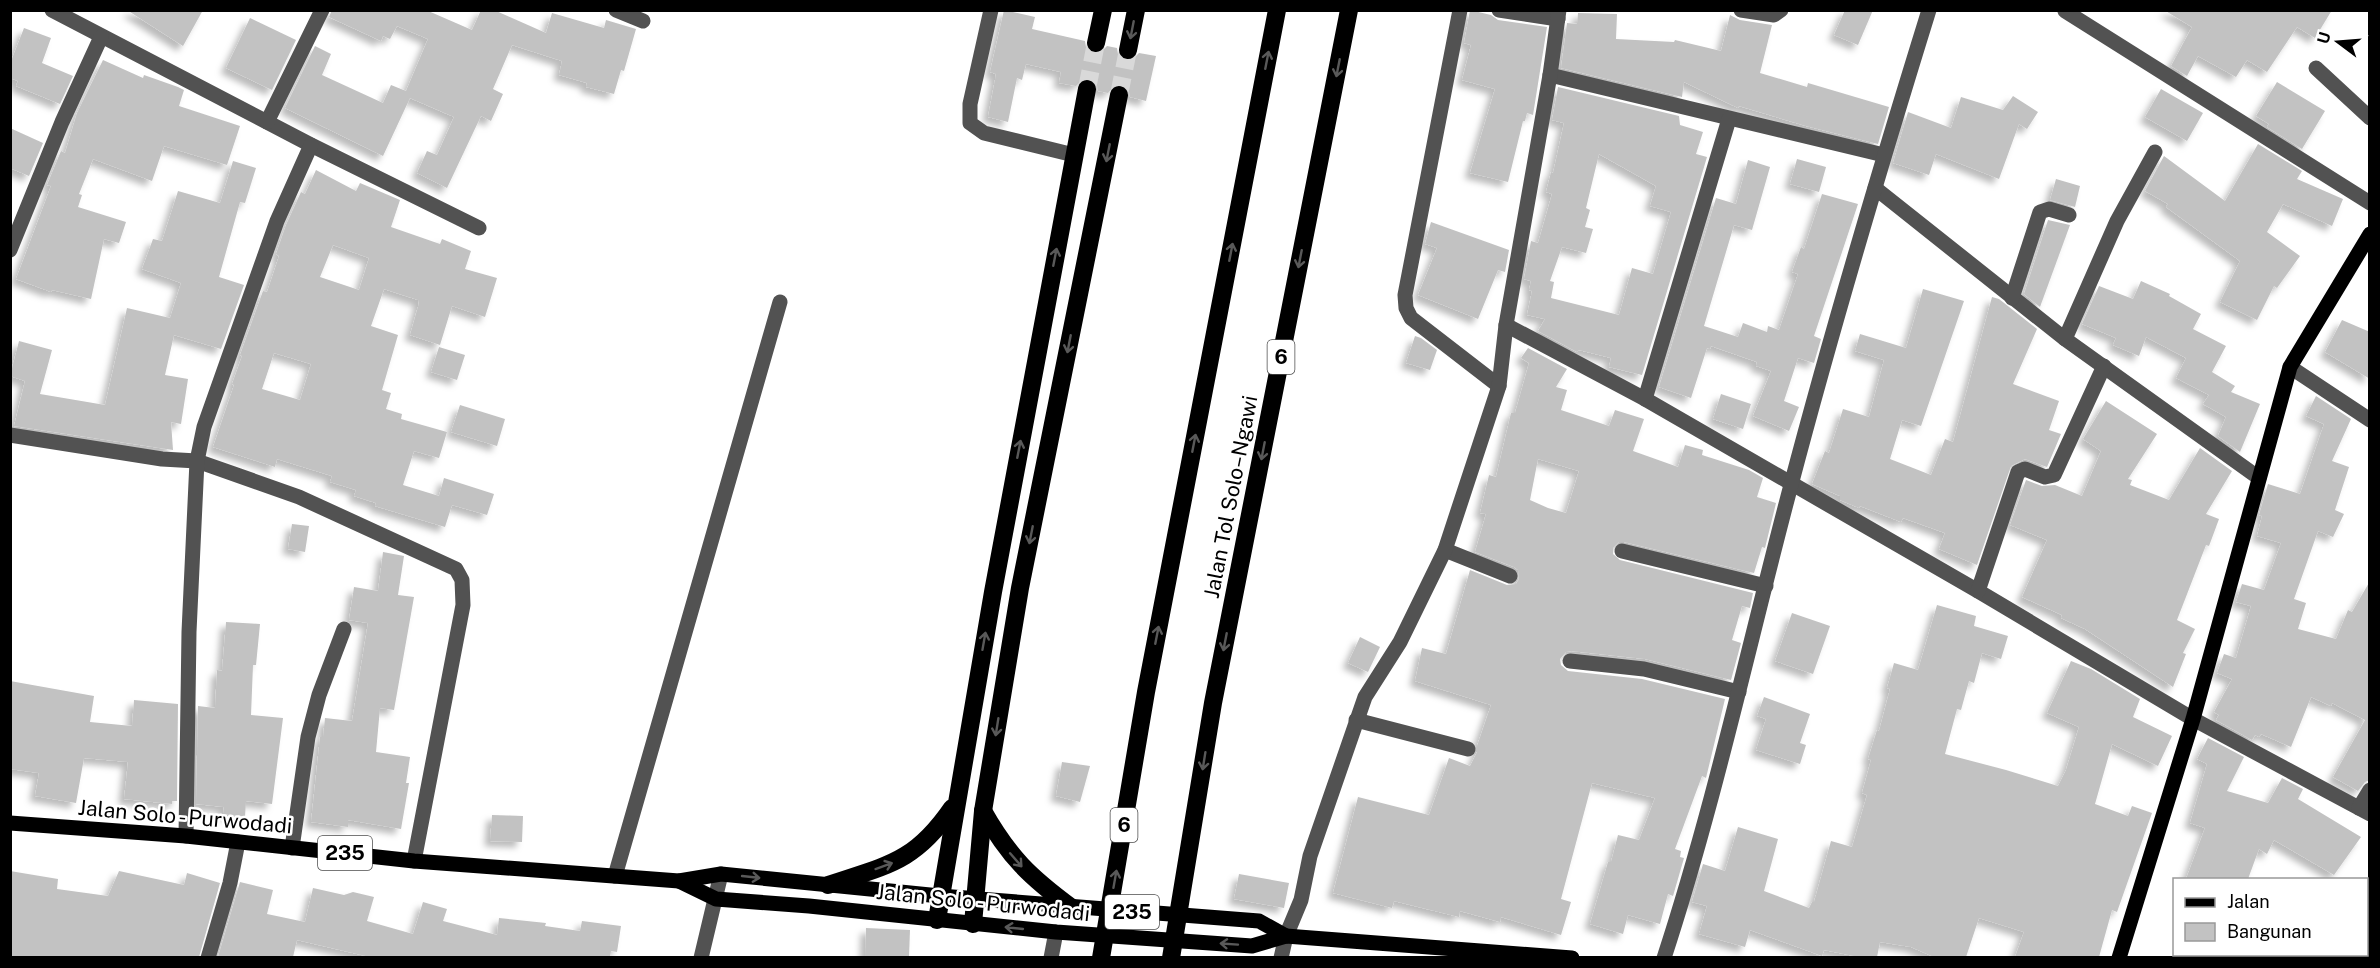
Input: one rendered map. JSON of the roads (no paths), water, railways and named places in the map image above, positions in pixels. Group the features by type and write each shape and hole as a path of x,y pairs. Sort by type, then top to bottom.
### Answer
{"highway":[{"path":"1096,43 1103,10"},
{"path":"1128,51 1136,10"},
{"name":"6","path":"1101,957 1146,692 1277,10"},
{"name":"Jalan Tol Solo–Ngawi","path":"1171,957 1213,703 1349,10"},
{"path":"938,920 956,802 1087,89"},
{"path":"973,924 983,811 1020,588 1119,95"},
{"path":"828,885 890,865 912,852 935,832 956,802"},
{"path":"983,811 997,836 1016,862 1072,908"}],"main road":[{"path":"2119,957 2193,719 2290,367 2365,249 2370,234"},
{"name":"Jalan Solo - Purwodadi","path":"10,823 186,836 414,861 679,881 721,874 1072,908 1259,921 1286,936"},
{"name":"Jalan Solo - Purwodadi","path":"679,881 716,899 809,906 1056,932 1252,946 1286,936 1572,957"}],"street":[{"path":"51,10 100,38 311,146 479,228"},
{"path":"267,123 322,10"},
{"path":"616,10 643,21"},
{"path":"991,10 970,104 970,123 984,133 1074,154"},
{"path":"1460,10 1405,295 1406,308 1412,318 1499,386"},
{"path":"1281,957 1286,936 1301,900 1310,855 1356,720 1365,697 1400,642 1445,550 1499,386 1506,325 1550,75 1558,15 1499,10"},
{"path":"1741,10 1774,15 1781,10"},
{"path":"1664,957 1721,760 1791,484 1884,155 1929,10"},
{"path":"2065,11 2370,203"},
{"path":"10,250 62,122 100,38"},
{"path":"2316,68 2370,118"},
{"path":"1550,75 1884,155"},
{"path":"1645,399 1729,119"},
{"path":"186,836 189,632 196,461 204,427 277,221 311,146"},
{"path":"2065,339 2117,221 2155,152"},
{"path":"1875,188 2065,339 2259,478"},
{"path":"2012,298 2040,212 2049,209 2069,215"},
{"path":"615,876 780,302"},
{"path":"1506,325 1645,399 2289,773 2364,811 2370,789"},
{"path":"1978,591 2018,472 2025,469 2045,477 2054,475 2104,366"},
{"path":"2290,367 2370,420"},
{"path":"10,435 162,459 196,461 299,496 429,555 460,573 464,592 463,605 414,861"},
{"path":"1445,550 1510,576"},
{"path":"1622,551 1766,586"},
{"path":"292,848 308,737 319,695 344,629"},
{"path":"1570,661 1644,669 1738,692"},
{"path":"1356,720 1468,749"},
{"path":"208,957 230,883 238,842"},
{"path":"701,957 721,874"},
{"path":"1051,957 1056,932"}],"tunnel":[{"path":"1087,89 1096,43"},
{"path":"1119,95 1128,50"}]}
